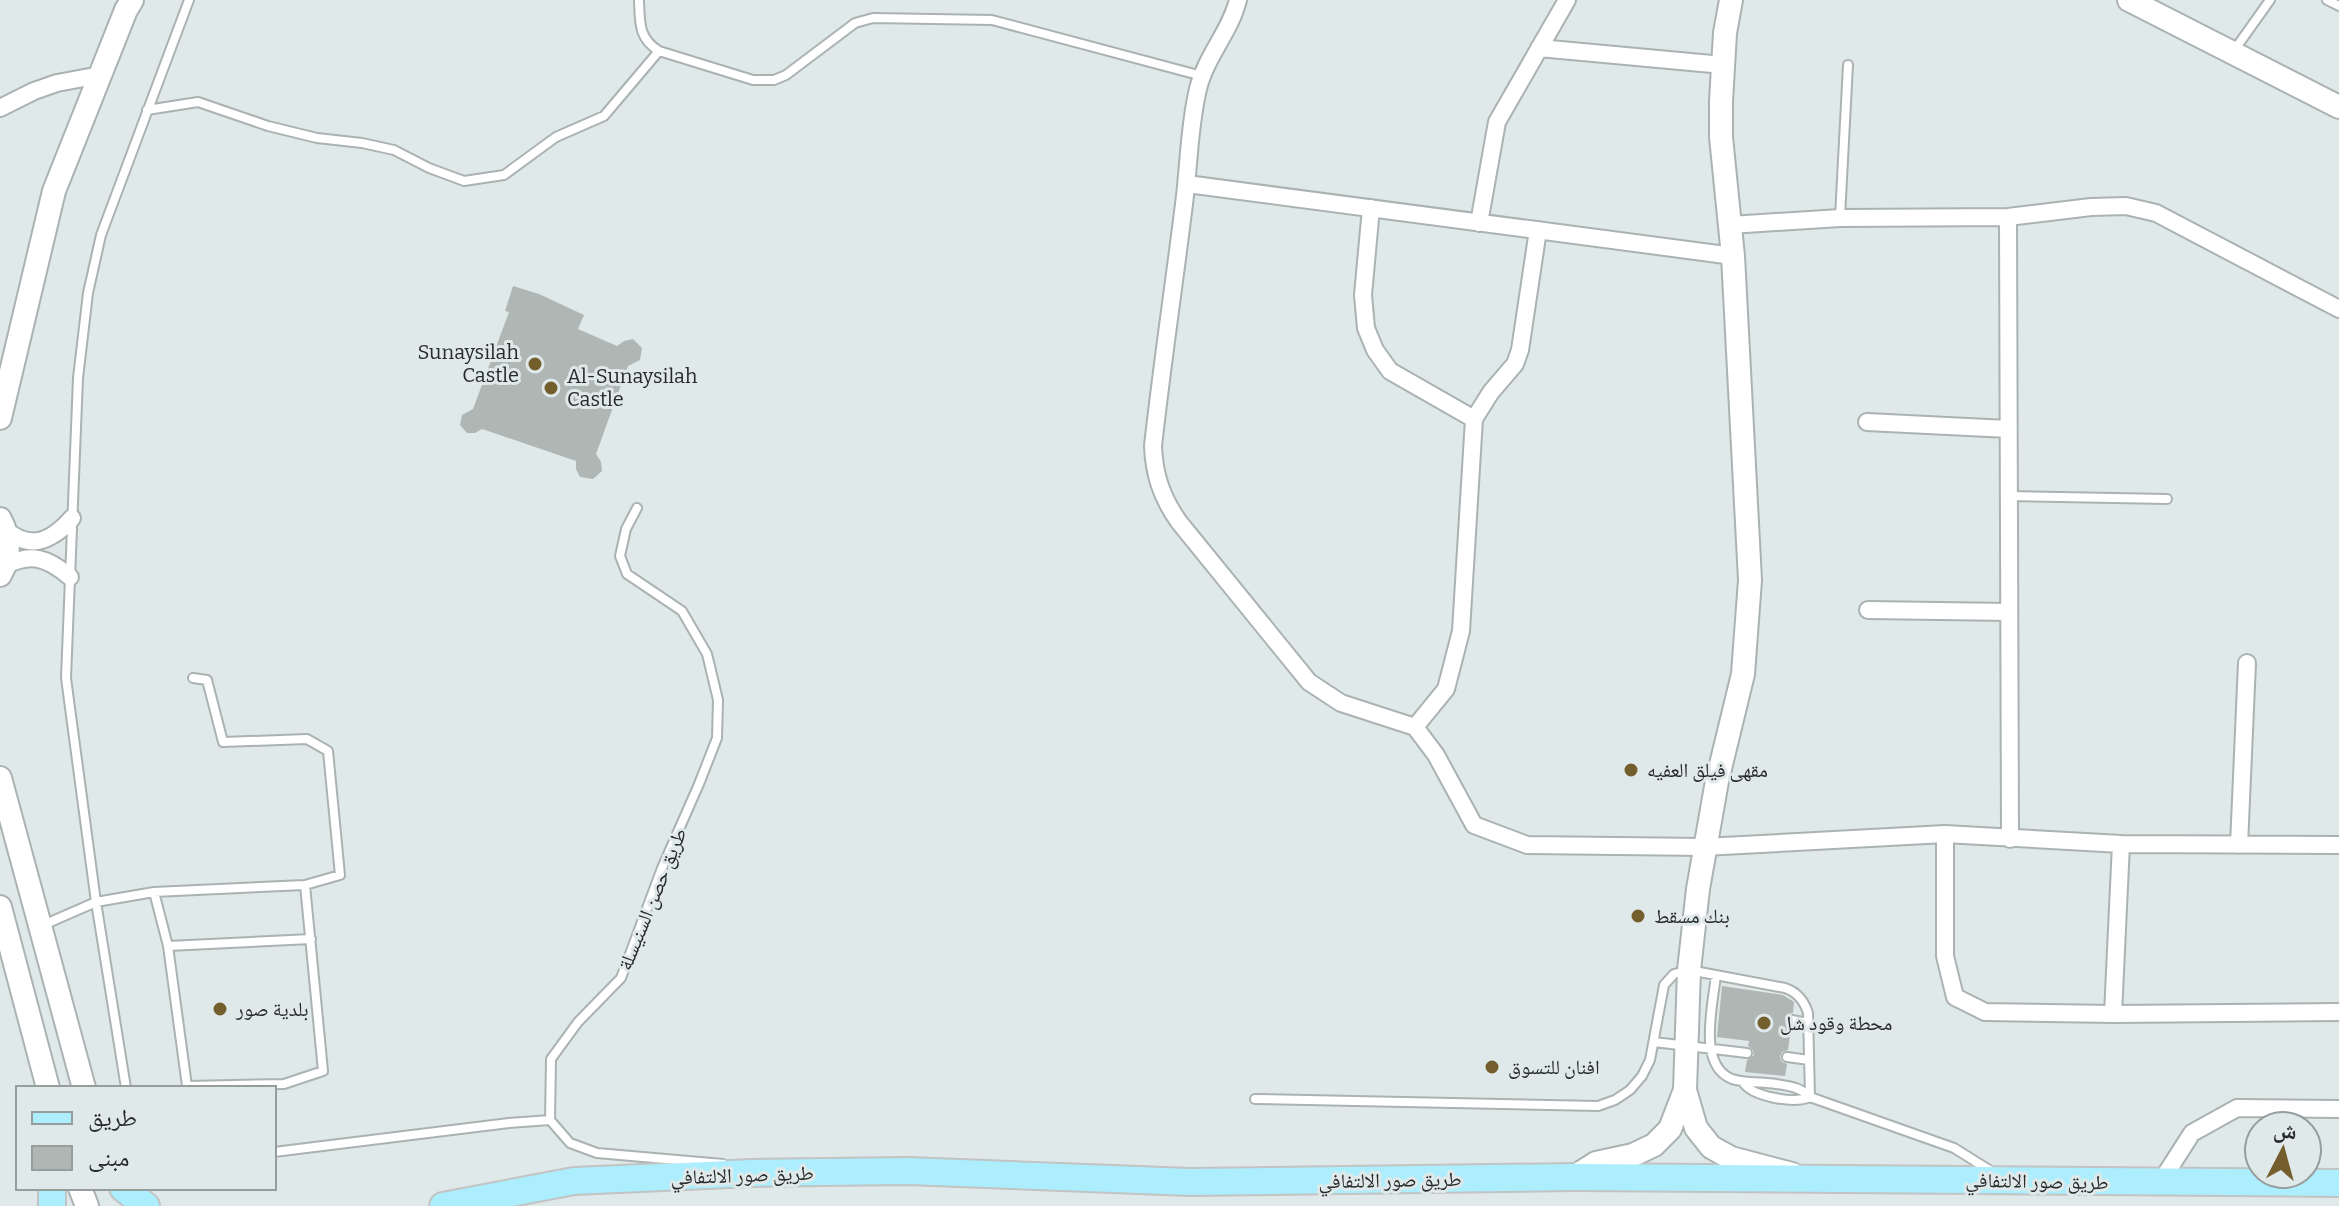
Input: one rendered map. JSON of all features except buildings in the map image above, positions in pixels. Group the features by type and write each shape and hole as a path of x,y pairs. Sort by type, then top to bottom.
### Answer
{"main road":[{"name":"طريق صور الالتفافي","path":"443,1206 574,1181 908,1171 1190,1182 1574,1177 2339,1183"},
{"path":"126,1190 146,1206"}],"street":[{"path":"0,418 54,191 132,0"},
{"path":"1238,0 1229,25 1209,58 1195,104 1153,446 1155,473 1164,499 1179,522 1309,682 1341,703 1415,727 1436,755 1474,825 1527,845 1704,847 1945,834 2121,844 2339,845"},
{"path":"1479,223 1497,122 1567,0"},
{"path":"1731,0 1723,65 1721,137 1733,256 1749,532 1749,611 1743,674 1704,847 1689,970 1685,1090 1696,1128 1711,1147 1731,1158 1807,1178"},
{"path":"2134,1 2233,53 2337,102"},
{"path":"1539,48 1723,65"},
{"path":"0,108 57,83 100,75"},
{"path":"1187,184 1733,256"},
{"path":"1730,225 1840,218 2008,217 2126,206 2156,213 2339,309"},
{"path":"1371,208 1363,295 1366,328 1375,350 1390,371 1474,419"},
{"path":"2008,217 2010,839"},
{"path":"1415,727 1446,689 1461,631 1474,419 1491,392 1515,364 1520,350 1538,230"},
{"path":"1867,422 2008,429"},
{"path":"2,521 24,540 35,541 61,531 72,518"},
{"path":"2,521 8,554 2,571"},
{"path":"2,571 17,560 30,558 45,560 70,577"},
{"path":"1868,610 2009,612"},
{"path":"2239,845 2247,663"},
{"path":"0,778 83,1086"},
{"path":"1945,834 1945,956 1955,997 1985,1012 2339,1012"},
{"path":"2113,1014 2121,844"},
{"path":"0,907 3,934 47,1086"},
{"path":"1574,1177 1596,1163 1633,1155 1654,1145 1670,1129 1685,1090"},
{"path":"2160,1183 2192,1133 2237,1108 2339,1109"}],"lane":[{"path":"126,1086 96,902 66,678 78,378 88,293 101,235 189,0"},
{"path":"639,0 640,24 647,44 659,51 753,80 774,80 786,75 855,23 873,18 992,20 1202,76"},
{"path":"2233,53 2270,0"},
{"path":"2327,0 2339,6"},
{"path":"147,110 198,102 268,126 317,138 394,150 464,181 504,175 556,137 604,116 659,51"},
{"path":"1840,218 1848,65"},
{"path":"2009,496 2167,499"},
{"name":"طريق حصن السنيسلة","path":"550,1120 551,1059 578,1022 621,978 662,868 717,738 718,700 707,654 682,611 627,574 620,556 626,529 637,508"},
{"path":"41,927 96,902 154,892 305,885 340,875 328,751 307,739 223,742 207,680 193,678"},
{"path":"154,892 168,946 187,1086 284,1084 323,1071 305,885"},
{"path":"168,946 311,939"},
{"path":"1255,1099 1598,1106 1615,1100 1636,1083 1650,1060 1664,985 1674,974 1689,970 1791,990 1798,994 1806,1006 1809,1023 1810,1097"},
{"path":"1716,975 1709,1049 1720,1071 1731,1079 1743,1082 1756,1093 1798,1101 1810,1097 1954,1148 1989,1168 2004,1181"},
{"path":"1792,1020 1809,1023"},
{"path":"1654,1042 1747,1053"},
{"path":"1787,1057 1809,1060"},
{"path":"276,1152 550,1120 570,1143 597,1153 704,1161 777,1173"}],"place":[{"name":"Sunaysilah Castle","path":"535,364"},
{"name":"Al-Sunaysilah Castle","path":"551,388"},
{"name":"مقهى فيلق العفيه","path":"1631,770"},
{"name":"بنك مسقط","path":"1638,916"},
{"name":"بلدية صور","path":"220,1009"},
{"name":"محطة وقود شل","path":"1764,1023"},
{"name":"افنان للتسوق","path":"1492,1067"}]}
